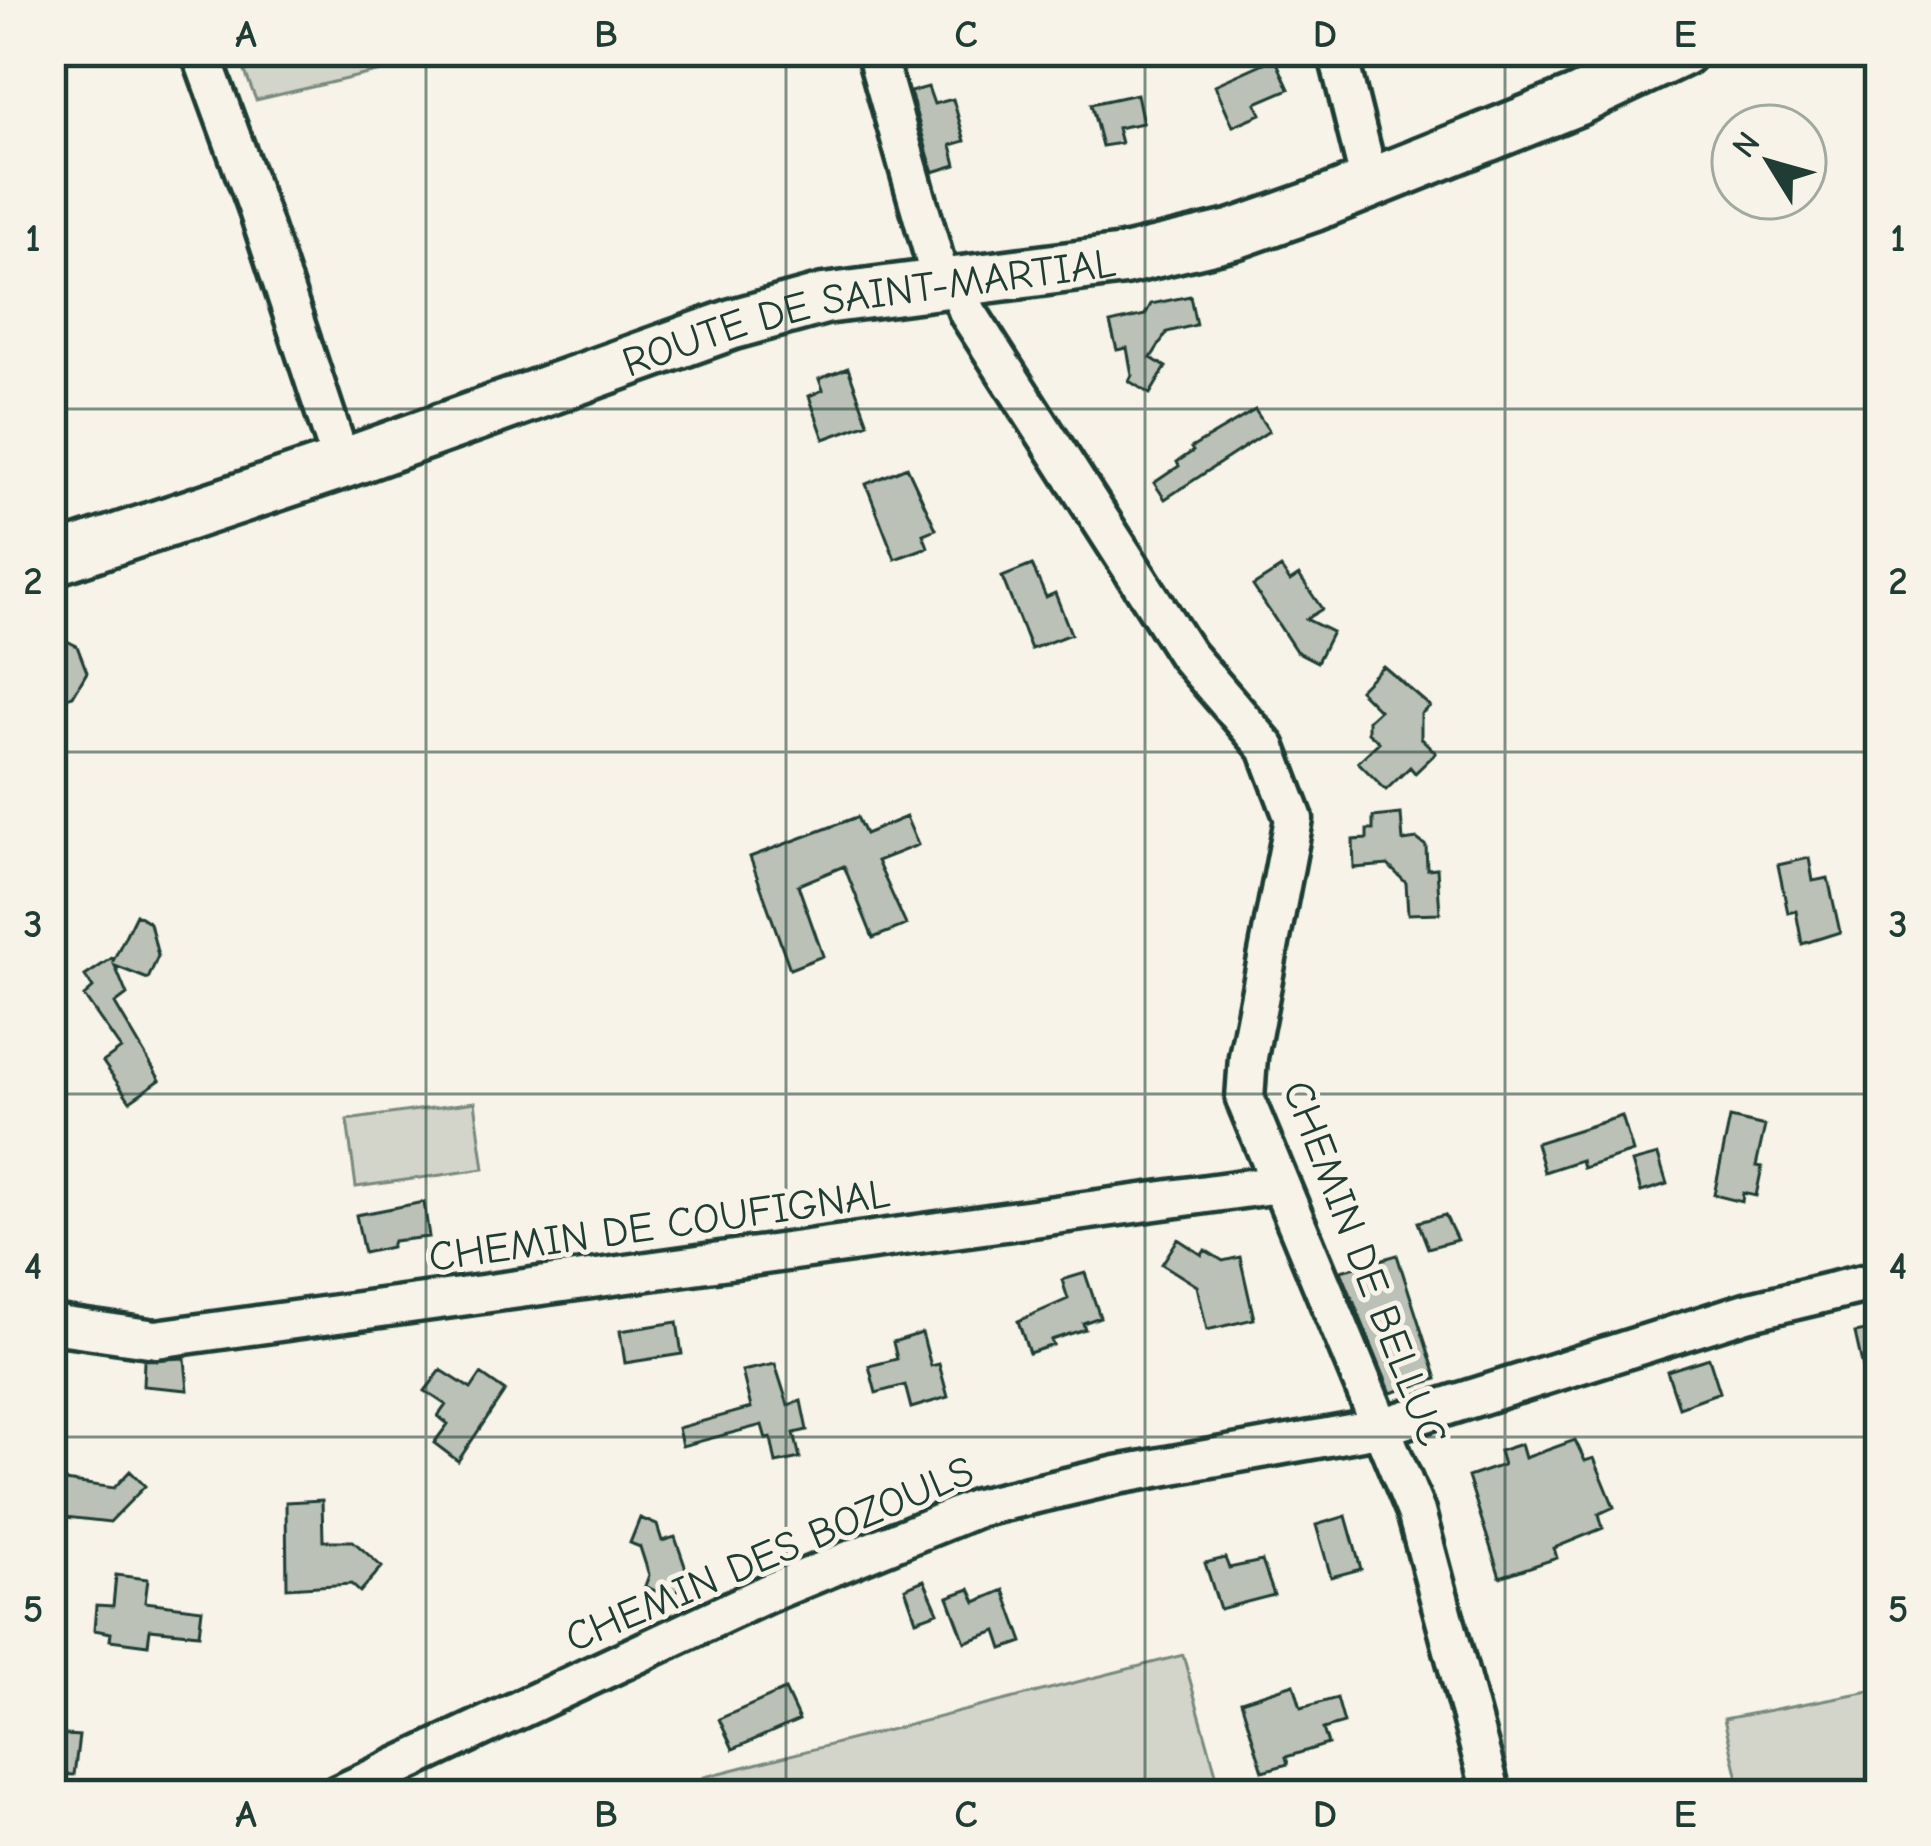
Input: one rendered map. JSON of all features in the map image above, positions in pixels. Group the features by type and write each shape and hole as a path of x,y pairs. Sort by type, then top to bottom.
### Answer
{"main road":[{"name":"ROUTE DE SAINT-MARTIAL","path":"51,561 342,464 733,324 824,299 1059,270 1179,249 1294,213 1576,100 1682,51"}],"street":[{"path":"200,51 342,464"},
{"name":"CHEMIN DE BELLUC","path":"875,51 948,281 1187,655 1267,748 1294,819 1247,1057 1245,1099 1416,1512 1492,1795"},
{"path":"1337,51 1370,183"},
{"name":"CHEMIN DE COUFIGNAL","path":"51,1324 156,1339 1279,1184"},
{"name":"CHEMIN DES BOZOULS","path":"337,1795 766,1594 977,1508 1117,1475 1378,1428 1746,1312 1880,1280"}],"shaded area":[{"path":"237,51 467,51 256,100"},
{"path":"475,1102 484,1169 356,1187 347,1120"},
{"path":"1183,1655 1222,1795 708,1795 704,1777"},
{"path":"1880,1689 1880,1795 1742,1795 1724,1719"}],"building":[{"path":"1275,58 1289,89 1256,103 1261,114 1233,126 1215,85"},
{"path":"928,87 934,104 953,99 965,141 951,145 956,165 933,172 910,92"},
{"path":"1137,94 1143,123 1117,128 1121,143 1102,146 1091,104"},
{"path":"1190,296 1196,325 1167,332 1151,358 1166,367 1150,394 1129,381 1127,348 1117,350 1110,323 1145,315 1151,304"},
{"path":"848,368 868,423 824,439 809,396 823,390 819,379"},
{"path":"1255,410 1269,431 1165,499 1154,483 1179,466 1177,462 1191,448"},
{"path":"907,467 936,529 923,534 928,547 895,559 866,484"},
{"path":"1032,565 1046,597 1055,593 1071,634 1031,649 1002,577"},
{"path":"1281,568 1290,581 1299,575 1322,609 1306,619 1332,632 1317,662 1296,651 1253,586"},
{"path":"51,633 77,646 87,672 73,696 51,702"},
{"path":"1383,666 1430,706 1421,714 1421,738 1436,753 1415,773 1410,767 1386,790 1358,762 1379,742 1368,732 1368,720 1379,710 1359,690"},
{"path":"1401,814 1403,841 1417,839 1426,846 1427,869 1437,868 1440,913 1408,914 1406,883 1388,865 1354,868 1353,840 1367,839 1373,817"},
{"path":"857,817 865,834 906,817 918,845 877,861 906,925 873,938 844,866 798,885 823,956 790,969 750,857"},
{"path":"1809,858 1813,881 1828,878 1840,932 1802,944 1796,911 1788,913 1778,865"},
{"path":"136,914 150,923 158,956 148,979 115,966 127,995 115,1004 160,1080 130,1101 103,1062 121,1049 84,996 93,988 85,976 113,961"},
{"path":"1622,1116 1633,1152 1583,1168 1581,1160 1544,1172 1536,1143"},
{"path":"1730,1118 1765,1126 1756,1166 1762,1167 1756,1196 1743,1193 1742,1202 1714,1195"},
{"path":"1658,1155 1667,1184 1641,1192 1632,1162"},
{"path":"424,1202 429,1237 393,1241 391,1247 364,1253 356,1215"},
{"path":"1445,1215 1457,1240 1428,1248 1418,1222"},
{"path":"1178,1239 1202,1255 1205,1250 1223,1261 1240,1257 1254,1319 1207,1330 1197,1286 1162,1264"},
{"path":"1397,1255 1437,1379 1391,1393 1341,1271"},
{"path":"1085,1273 1100,1317 1083,1323 1085,1329 1029,1353 1018,1321 1068,1299 1062,1280"},
{"path":"677,1322 682,1354 625,1363 620,1331"},
{"path":"1880,1328 1880,1365 1863,1368 1855,1333"},
{"path":"922,1333 931,1366 939,1364 948,1397 911,1408 905,1385 876,1393 869,1366 897,1359 893,1342"},
{"path":"185,1358 188,1390 143,1386 144,1360"},
{"path":"1709,1358 1720,1392 1679,1407 1667,1371"},
{"path":"775,1364 788,1405 801,1401 807,1430 794,1433 800,1458 776,1463 771,1438 766,1439 762,1425 682,1446 678,1428 751,1408 742,1371"},
{"path":"441,1370 471,1389 481,1374 505,1391 458,1461 434,1443 448,1424 438,1416 446,1405 425,1391"},
{"path":"1575,1440 1585,1461 1594,1458 1614,1507 1599,1514 1603,1528 1554,1548 1557,1558 1500,1577 1468,1477 1503,1465 1499,1451 1521,1444 1525,1458"},
{"path":"130,1471 145,1486 110,1522 56,1516 51,1479 114,1488"},
{"path":"322,1500 323,1541 353,1541 382,1567 360,1592 351,1584 287,1588 286,1502"},
{"path":"1346,1516 1361,1569 1331,1577 1316,1525"},
{"path":"640,1518 657,1525 662,1541 675,1537 687,1572 673,1599 645,1586 649,1575 640,1547 630,1543"},
{"path":"1225,1558 1229,1568 1262,1561 1274,1595 1220,1609 1205,1563"},
{"path":"116,1575 148,1579 145,1602 202,1609 199,1634 150,1629 148,1645 110,1640 111,1633 94,1630 96,1605 113,1606"},
{"path":"924,1580 938,1612 916,1620 905,1588"},
{"path":"970,1589 976,1602 1004,1590 1023,1642 1003,1649 997,1631 965,1642 948,1597"},
{"path":"1294,1684 1301,1708 1337,1698 1344,1723 1323,1729 1328,1744 1286,1757 1288,1764 1263,1771 1241,1701"},
{"path":"785,1690 799,1720 733,1749 719,1719"},
{"path":"51,1734 79,1736 74,1775 51,1774"}]}
